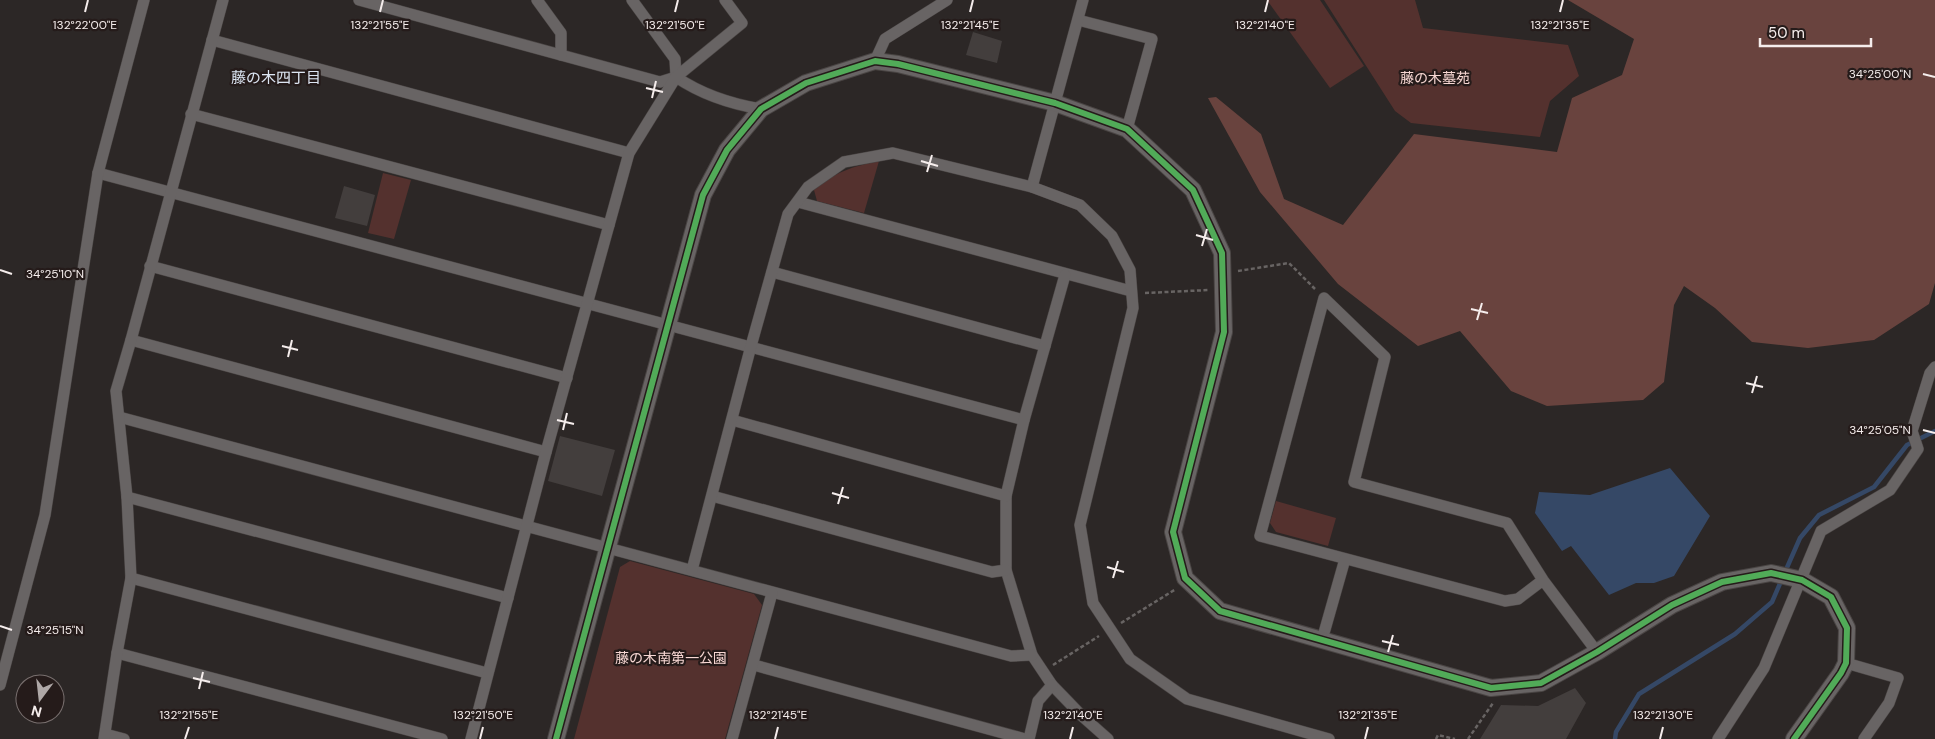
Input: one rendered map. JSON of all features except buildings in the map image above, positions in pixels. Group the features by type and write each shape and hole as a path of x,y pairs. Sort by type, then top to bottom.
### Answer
{"street":[{"path":"0,685 45,515 98,173 144,0"},
{"path":"124,739 105,736 117,653 131,578 127,497 116,391 223,0"},
{"path":"359,0 660,82 676,77"},
{"path":"537,0 561,33 561,55"},
{"path":"632,0 675,59 676,77"},
{"path":"471,739 487,672 528,527 546,452 629,153 676,77 742,23 726,0"},
{"path":"875,61 885,39 947,0"},
{"path":"1032,188 1083,0"},
{"path":"1078,20 1152,39 1126,128"},
{"path":"212,40 629,153"},
{"path":"556,739 703,195 727,150 761,109 806,82 875,61 898,64 1055,103 1126,128 1193,190 1222,253 1224,332 1173,532 1186,578 1220,611 1491,688 1541,683 1597,652 1672,604 1722,582 1771,573 1797,579 1831,597 1846,628 1846,663 1841,673 1794,739"},
{"path":"676,77 693,88 741,106 761,109"},
{"path":"191,114 609,225"},
{"path":"692,570 788,214 808,187 844,162 893,154 1032,188 1080,205 1112,236 1130,270 1133,308 1080,525 1093,603 1130,659 1187,699 1329,739"},
{"path":"98,173 588,302 667,325 1024,420"},
{"path":"798,202 1132,293"},
{"path":"150,266 567,378"},
{"path":"772,272 1045,346"},
{"path":"1065,275 1024,420 1006,496 1006,570 1032,654 1052,684 1082,716 1108,739"},
{"path":"1543,580 1518,599 1505,601 1260,536 1324,298 1385,357 1354,482 1507,523 1543,580 1597,652"},
{"path":"131,340 546,452"},
{"path":"1718,739 1764,668 1797,579 1821,531 1890,490 1918,449 1912,431 1930,373 1935,367"},
{"path":"119,416 1011,656 1032,654"},
{"path":"732,420 1006,496"},
{"path":"712,496 992,572 1006,570"},
{"path":"127,497 508,598"},
{"path":"1322,640 1345,559"},
{"path":"131,578 487,672"},
{"path":"736,738 772,593"},
{"path":"117,653 442,739"},
{"path":"1846,663 1898,678 1889,703 1864,739"},
{"path":"754,666 1025,739"},
{"path":"1029,739 1038,700 1052,684"}],"path":[{"path":"1237,271 1288,263 1324,298"},
{"path":"1132,293 1211,289"},
{"path":"1468,739 1494,702"},
{"path":"1436,739 1438,734 1455,739"}],"green space":[{"path":"1267,0 1320,0 1364,66 1330,88"},
{"name":"藤の木墓苑","path":"1324,0 1415,0 1423,28 1568,45 1579,76 1550,101 1540,137 1411,123 1395,111"},
{"path":"879,161 864,213 817,201 814,190 830,178 852,168"},
{"path":"383,173 411,180 394,239 368,233"},
{"path":"1276,501 1336,518 1328,546 1276,532 1270,523"},
{"name":"藤の木南第一公園","path":"630,561 754,594 762,605 725,739 574,739 620,567"}],"shaded area":[{"path":"1568,0 1935,0 1935,283 1929,304 1874,340 1808,348 1752,342 1715,308 1684,286 1674,305 1664,382 1643,400 1547,406 1511,391 1460,331 1418,346 1338,284 1260,192 1208,98 1216,97 1261,134 1284,199 1343,225 1414,134 1557,152 1572,98 1622,75 1634,39"}],"water":[{"path":"1670,468 1710,516 1674,576 1654,583 1636,583 1609,595 1571,546 1562,551 1535,513 1539,492 1590,495"}],"waterway":[{"path":"1785,572 1800,538 1819,515 1874,487 1907,445 1935,431"},
{"path":"1615,739 1616,732 1639,694 1735,634 1772,602 1782,579"}],"cycle path":[{"path":"556,739 703,195 727,150 761,109 806,83 875,61 898,64 1055,103 1127,129 1193,190 1222,253 1224,332 1173,532 1185,578 1220,611 1491,688 1541,683 1597,652 1672,605 1722,582 1771,573 1802,580 1831,597 1847,628 1846,663 1841,673 1794,739"}],"district":[{"name":"藤の木四丁目","path":"276,78"}]}
